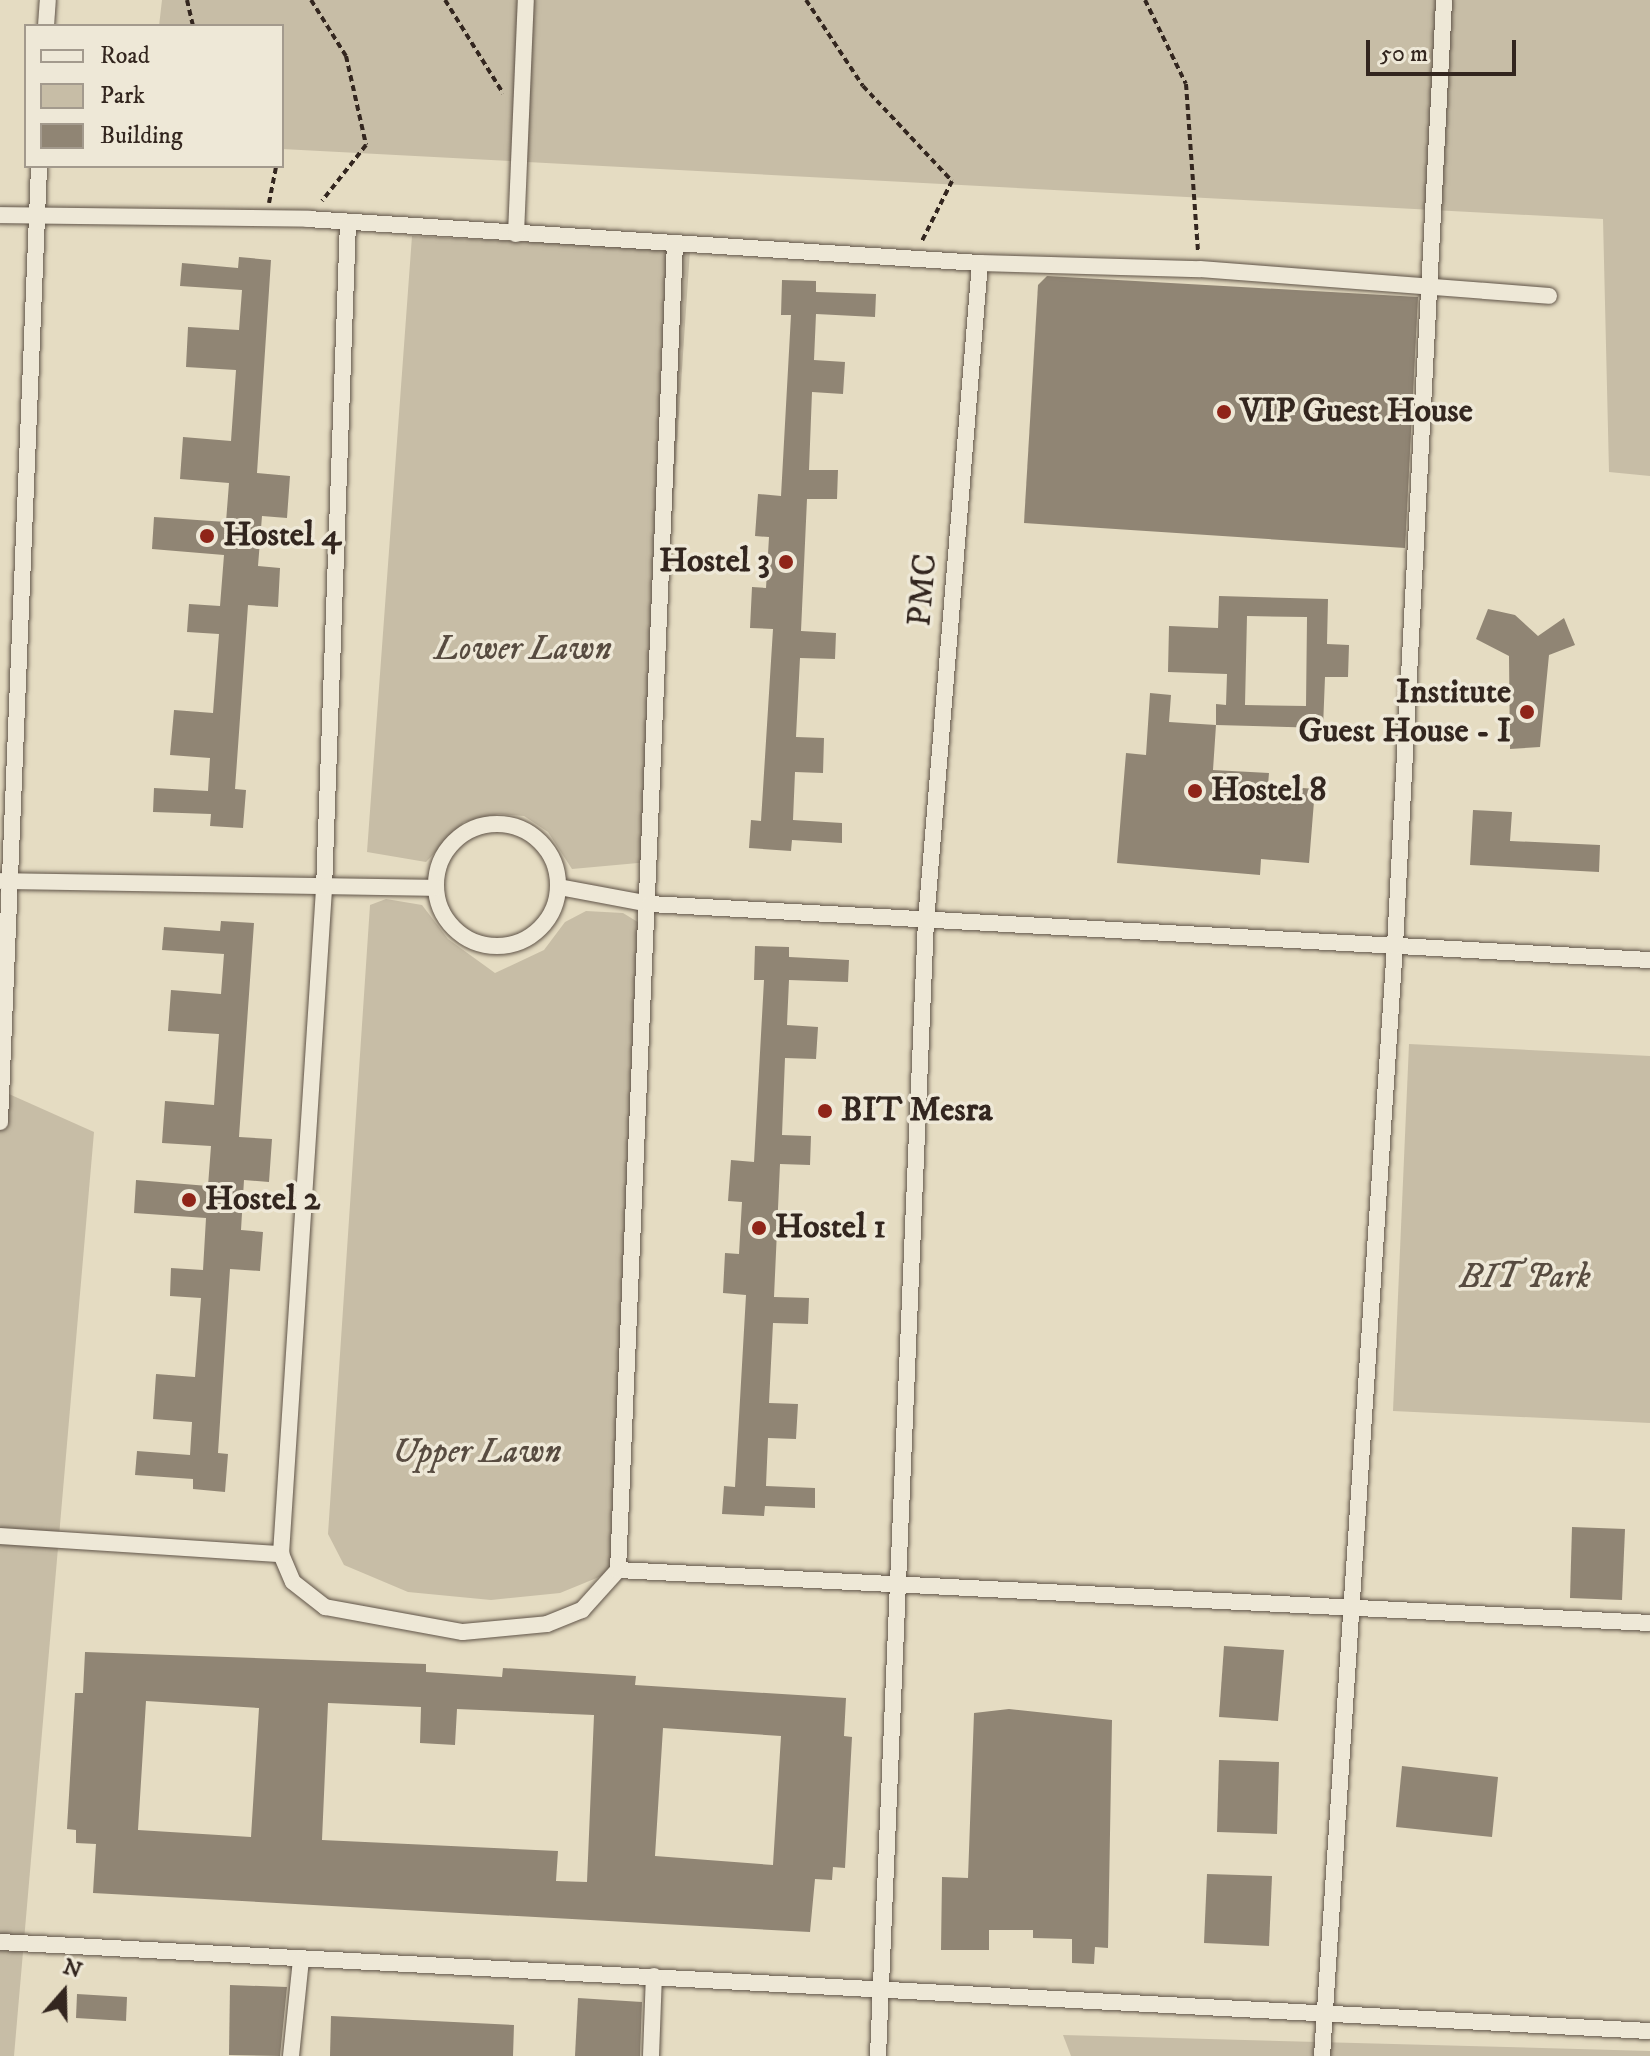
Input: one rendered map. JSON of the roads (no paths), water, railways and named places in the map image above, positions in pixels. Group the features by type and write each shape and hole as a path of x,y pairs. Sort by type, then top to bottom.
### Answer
{"street":[{"path":"46,24 48,0"},
{"path":"516,234 526,0"},
{"path":"1322,2056 1395,946 1444,0"},
{"path":"0,1122 39,168"},
{"path":"0,215 308,219 980,263 1200,269 1429,284 1549,296"},
{"path":"348,222 324,889 281,1554 293,1582 325,1607 463,1632 547,1624 582,1610 618,1570 650,904 675,244"},
{"name":"PMC","path":"878,2056 901,1585 926,921 980,263"},
{"path":"499,823 542,843 559,887 540,930 495,947 452,928 435,888 454,840 499,823"},
{"path":"8,882 324,889 435,888"},
{"path":"559,887 650,904 1650,960"},
{"path":"0,1536 281,1554"},
{"path":"618,1570 1350,1603 1650,1623"},
{"path":"0,1942 883,1986 1650,2031"},
{"path":"291,2056 301,1959"},
{"path":"651,2056 654,1976"}],"place":[{"name":"VIP Guest House","path":"1224,412"},
{"name":"Hostel 4","path":"207,536"},
{"name":"Hostel 3","path":"786,562"},
{"name":"Institute Guest House - I","path":"1527,712"},
{"name":"Hostel 8","path":"1195,791"},
{"name":"BIT Mesra","path":"825,1111"},
{"name":"Hostel 2","path":"189,1200"},
{"name":"Hostel 1","path":"759,1228"}],"park label":[{"name":"Lower Lawn","path":"523,650"},
{"name":"BIT Park","path":"1525,1278"},
{"name":"Upper Lawn","path":"477,1453"}]}
